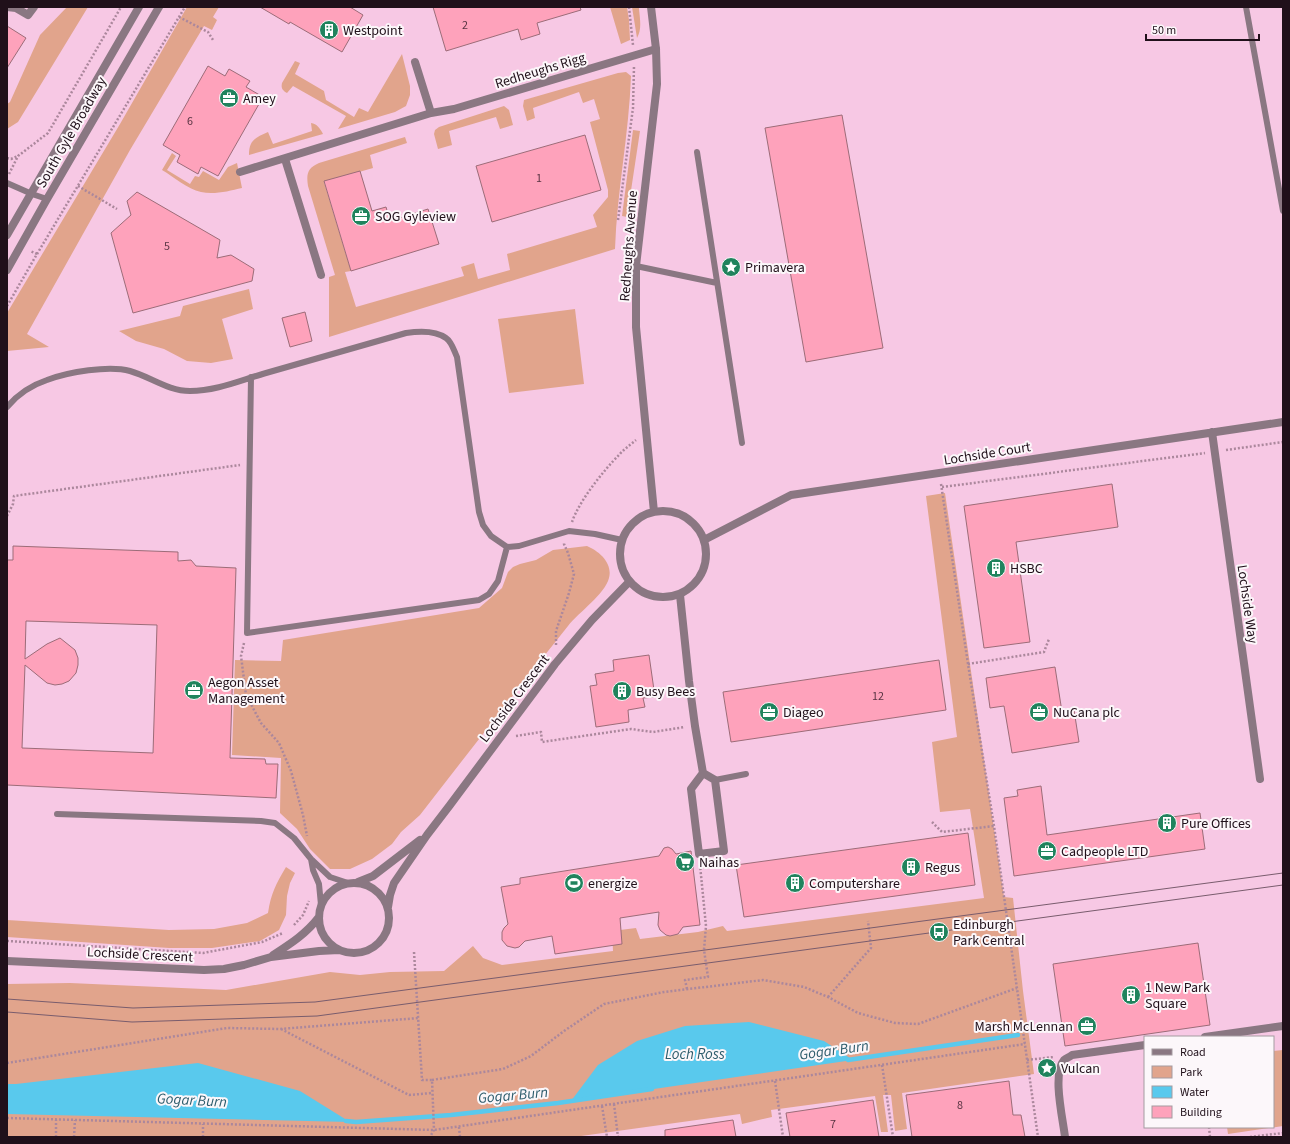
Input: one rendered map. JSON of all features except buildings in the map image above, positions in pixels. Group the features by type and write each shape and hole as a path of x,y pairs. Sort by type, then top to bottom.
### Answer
{"street":[{"path":"7,7 16,8 28,15 34,7"},
{"name":"South Gyle Broadway","path":"7,235 139,7"},
{"name":"South Gyle Broadway","path":"7,270 159,7"},
{"name":"Redheughs Avenue","path":"651,7 656,49 657,84 636,266 636,327 654,512"},
{"name":"Redheughs Rigg","path":"240,172 431,114 461,107 656,49"},
{"path":"415,62 431,114"},
{"path":"285,159 321,275"},
{"name":"Lochside Court","path":"704,540 791,495 1283,422"},
{"name":"Lochside Way","path":"1212,432 1260,779"},
{"path":"654,512 670,512 685,516 700,530 707,551 703,572 697,582 690,589 680,595 669,598 658,598 637,590 629,582 623,572 620,562 622,540 627,530 634,522 654,512"},
{"name":"Lochside Crescent","path":"7,961 204,970 224,969 271,957 319,951 339,950 355,953 368,950 379,942 384,936 389,924 388,907 394,883 427,835 555,664 592,620 629,582"},
{"path":"680,595 695,726 703,774 691,789 699,854 724,851 714,780 703,774"},
{"name":"Lochside Crescent","path":"339,950 331,944 323,934 320,927 319,918 321,905 328,893 334,888 373,876 427,835"},
{"name":"Lochside Crescent","path":"357,882 366,884 376,890 388,907"},
{"name":"Lochside Crescent","path":"271,957 294,942 310,929 319,918"},
{"path":"1212,1036 1283,1026"},
{"path":"1065,1137 1058,1083 1060,1070 1064,1060 1072,1055 1144,1045"}],"lane":[{"path":"1246,7 1283,210"},
{"path":"697,152 742,443"},
{"path":"7,183 47,199"},
{"path":"636,266 717,283"},
{"path":"7,406 12,400 46,380 92,370 109,368 130,371 178,390 189,391 216,389 251,377 406,333 416,331 437,334 446,338 452,346 456,357 479,512 483,526 491,536 507,547 519,546 569,531 595,534 622,540"},
{"path":"251,377 247,633 479,600 489,594 498,581 507,547"},
{"path":"714,780 746,774"},
{"path":"57,814 261,821 275,823 294,838 311,859 330,877 348,883"},
{"path":"311,859 313,870 320,884 321,905"}],"path":[{"path":"7,158 11,159 18,156 48,134 121,7"},
{"path":"37,254 184,7"},
{"path":"618,220 633,108 634,55 629,7"},
{"path":"179,17 208,32 213,40"},
{"path":"7,177 18,156"},
{"path":"78,186 117,209"},
{"path":"555,664 556,631 574,574 564,544 573,518 598,478 619,455 636,440"},
{"path":"942,487 1283,442"},
{"path":"7,516 13,504 14,496 250,464"},
{"path":"940,473 968,664 994,826 1038,1137"},
{"path":"247,633 241,656 246,695 261,723 279,742 291,771 303,815 307,837"},
{"path":"968,664 1044,652 1048,640"},
{"path":"516,736 541,732 542,742 631,729 653,732 695,726"},
{"path":"932,822 942,832 994,826"},
{"path":"687,989 685,980 708,977 704,950 706,926 699,854"},
{"path":"293,925 303,914 311,899"},
{"path":"828,997 871,948 868,921"},
{"path":"7,941 203,953 262,942 288,931"},
{"path":"414,952 422,1080 432,1080 502,1069 531,1056 564,1031 604,1004 664,992 763,980 804,987 828,997 858,1013 895,1023 918,1024 1017,988"},
{"path":"7,1062 227,1028 280,1028 419,1018"},
{"path":"280,1028 409,1095 432,1093"},
{"path":"7,1118 434,1130 1025,1044"},
{"path":"1027,1060 1072,1055"},
{"path":"882,1065 893,1137"},
{"path":"430,1137 434,1130 432,1080"},
{"path":"775,1081 783,1137"},
{"path":"614,1104 618,1137"},
{"path":"602,1106 607,1137"},
{"path":"56,1120 56,1137"},
{"path":"74,1137 75,1120"},
{"path":"202,1137 203,1124"},
{"path":"459,1127 460,1137"},
{"path":"1250,1137 1283,1133"}],"green space":[{"path":"67,7 88,7 18,122 7,129 7,104 10,102 40,35"},
{"path":"187,7 219,7 213,17 217,20 212,30 204,26 130,150 27,334 49,347 7,351 7,313 120,124"},
{"path":"610,7 627,7 630,40 621,44"},
{"path":"632,7 639,7 640,28 637,38"},
{"path":"402,54 410,86 410,95 406,106 395,112 338,129 346,116 293,86 287,93 282,88 282,83 295,61 300,63 295,74 324,91 326,100 354,117 359,108 368,112"},
{"path":"626,72 631,76 630,98 618,206 615,249 329,337 329,277 335,275 308,186 307,178 312,167 319,163 405,137 407,143 370,155 373,168 324,182 351,271 345,272 356,307 464,276 461,267 474,263 478,279 510,270 507,254 597,227 593,215 608,197 608,190 590,122 600,119 594,99 583,103 579,92 533,108 535,118 527,121 523,106 524,100"},
{"path":"504,106 509,110 513,125 500,129 496,117 449,131 452,145 438,149 434,134 435,130 439,127"},
{"path":"311,123 315,124 323,134 249,155 250,146 254,140 260,136 268,132 273,144 312,131"},
{"path":"633,130 640,131 627,217 622,216"},
{"path":"172,153 176,156 167,170 190,184 195,176 199,177 203,171 219,180 228,167 237,163 242,188 211,193 201,192 191,188 162,170"},
{"path":"249,289 253,309 222,319 233,359 211,363 187,361 164,349 136,341 119,331 180,316 183,306"},
{"path":"575,309 584,384 509,393 498,319"},
{"path":"945,493 1004,897 1013,898 1034,1074 902,1093 907,1129 895,1131 891,1095 883,1095 888,1132 881,1132 875,1096 771,1110 772,1117 742,1124 740,1114 574,1137 7,1137 7,984 70,983 226,990 330,972 360,975 390,972 444,971 473,946 483,958 502,965 613,951 612,931 636,928 640,939 698,932 723,926 727,931 984,898 970,809 940,812 932,742 957,737 926,496"},
{"path":"587,546 600,554 609,567 610,573 607,584 597,597 568,626 420,815 401,832 392,844 372,859 350,869 330,869 310,849 297,829 280,813 281,758 232,755 235,660 281,661 283,640 479,608 502,588 508,572 513,567 536,560 553,550"},
{"path":"286,867 295,873 290,883 287,896 286,915 279,930 260,941 212,948 169,948 7,937 7,920 169,930 214,929 247,923 268,913 274,889"},
{"path":"1283,1050 1283,1126 1274,1127 1274,1051"},
{"path":"1227,1128 1269,1128 1228,1134"}],"water":[{"name":"Loch Ross","path":"749,1022 824,1041 853,1060 571,1101 598,1065 637,1041 685,1026"},
{"path":"198,1063 300,1091 350,1122 7,1114 7,1084"}],"waterway":[{"name":"Gogar Burn","path":"848,1060 1018,1035"},
{"name":"Gogar Burn","path":"346,1121 356,1122 451,1115 558,1103 652,1089"}],"tram line":[{"path":"7,999 133,1008 315,1002 1283,873"},
{"path":"7,1012 132,1022 317,1016 1283,885"}],"place":[{"name":"Westpoint","path":"329,30"},
{"name":"Amey","path":"229,98"},
{"name":"SOG Gyleview","path":"361,216"},
{"name":"Primavera","path":"731,267"},
{"name":"HSBC","path":"996,568"},
{"name":"Aegon Asset Management","path":"194,690"},
{"name":"Busy Bees","path":"622,691"},
{"name":"Diageo","path":"769,712"},
{"name":"NuCana plc","path":"1039,712"},
{"name":"Pure Offices","path":"1167,823"},
{"name":"Cadpeople LTD","path":"1047,851"},
{"name":"Naihas","path":"685,862"},
{"name":"Regus","path":"911,867"},
{"name":"energize","path":"574,883"},
{"name":"Computershare","path":"795,883"},
{"name":"Edinburgh Park Central","path":"939,932"},
{"name":"1 New Park Square","path":"1131,995"},
{"name":"Marsh McLennan","path":"1087,1026"},
{"name":"Vulcan","path":"1047,1068"}]}
